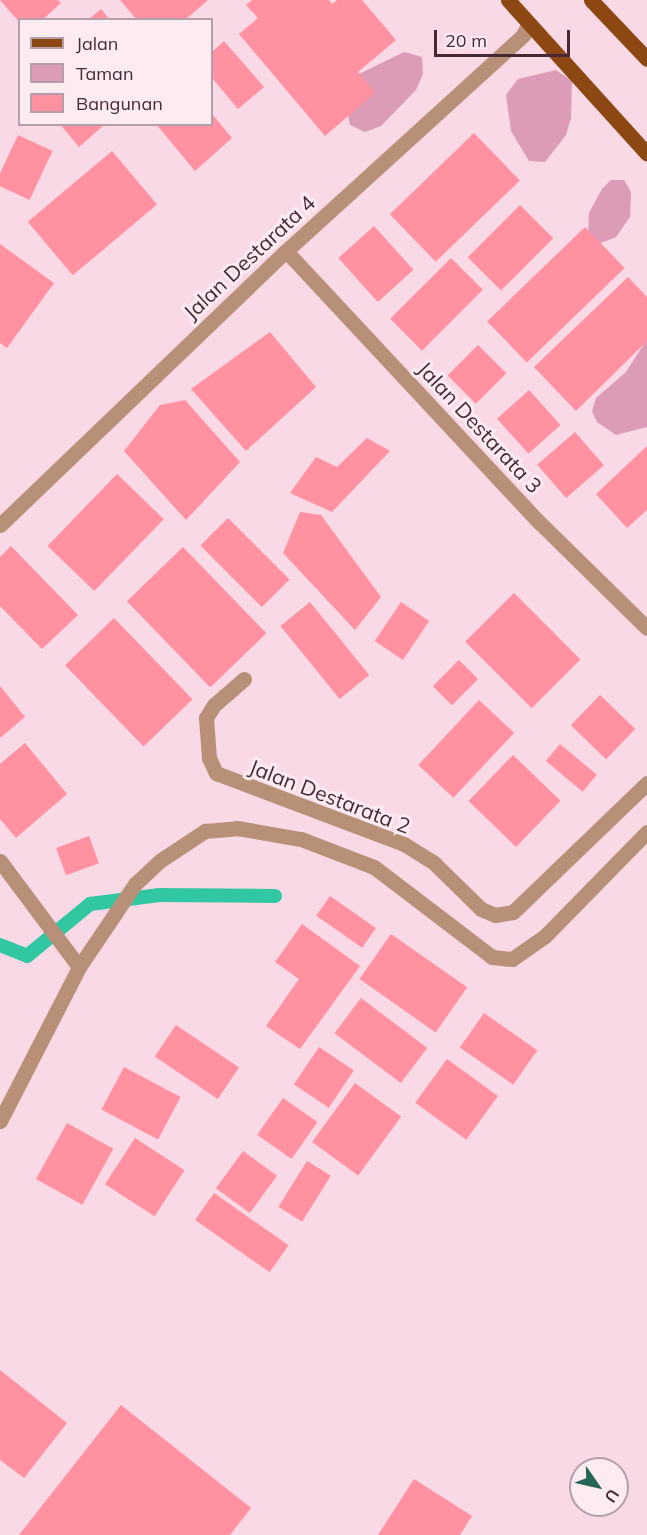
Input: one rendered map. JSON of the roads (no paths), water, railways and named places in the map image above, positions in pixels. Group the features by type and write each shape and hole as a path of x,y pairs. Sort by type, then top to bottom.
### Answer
{"main road":[{"path":"508,0 647,154"},
{"path":"591,0 647,59"}],"street":[{"name":"Jalan Destarata 4","path":"0,525 286,251 523,34 529,23"},
{"name":"Jalan Destarata 3","path":"286,251 539,522 647,628"},
{"name":"Jalan Destarata 2","path":"244,680 214,705 206,718 209,758 216,773 404,844 434,863 481,909 495,915 513,912 647,783"},
{"path":"0,1121 79,967 135,884 161,860 205,831 237,828 301,838 374,867 492,957 512,959 545,936 647,832"},
{"path":"0,861 27,893 79,967"}],"waterway":[{"path":"0,945 27,956 90,904 159,895 275,896"}]}
